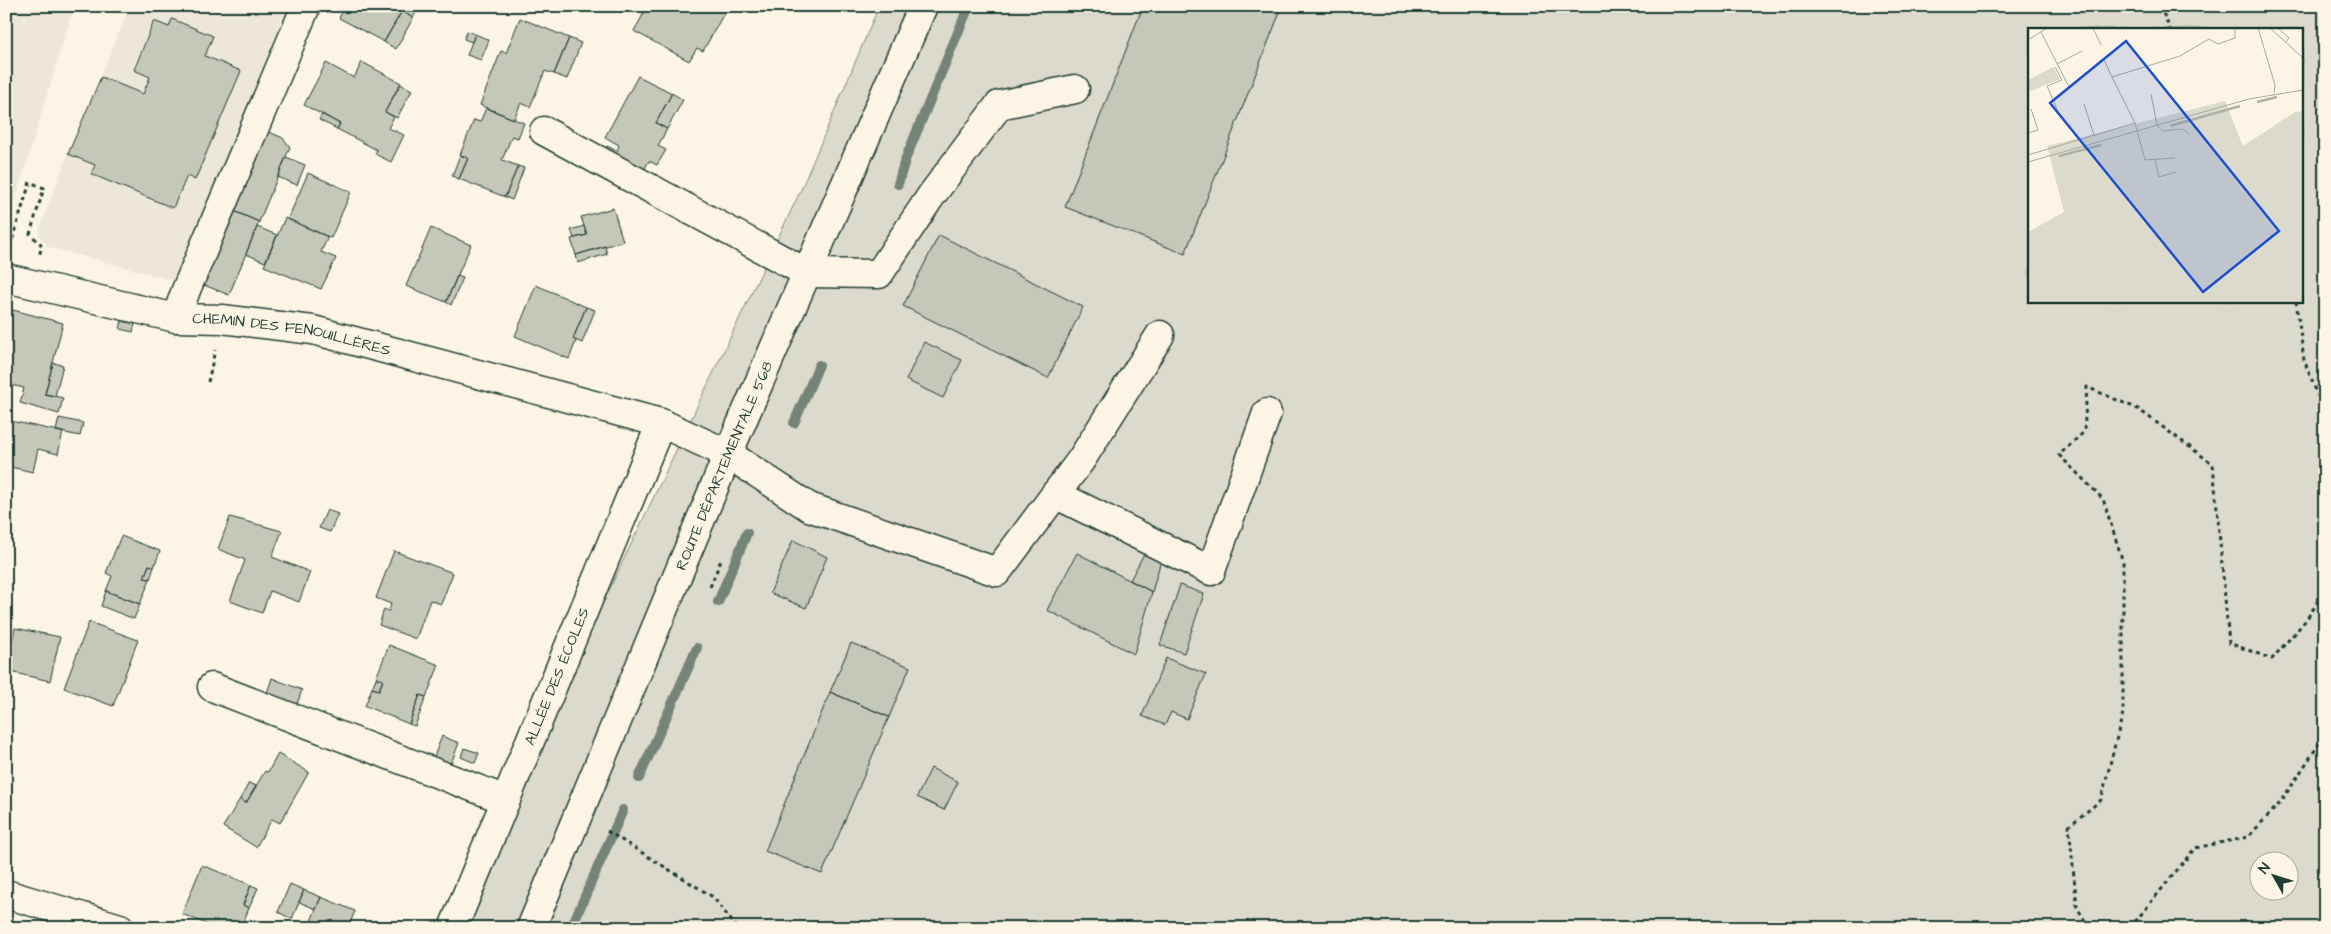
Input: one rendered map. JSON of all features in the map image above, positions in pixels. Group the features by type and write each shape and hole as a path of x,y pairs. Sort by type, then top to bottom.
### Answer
{"street":[{"name":"CHEMIN DES FENOUILLÈRES","path":"306,6 186,290 176,318 222,319 313,330 661,423 728,454 809,507 997,572 1056,494"},
{"name":"ROUTE DÉPARTEMENTALE 568","path":"531,928 728,454 923,6"},
{"path":"544,131 807,273 879,274 931,196 999,105 1075,89"},
{"path":"6,278 176,318"},
{"path":"1160,335 1081,460 1056,494 1211,571 1267,413"},
{"name":"ALLÉE DES ÉCOLES","path":"453,928 661,423"},
{"path":"212,687 506,800"},
{"path":"6,894 120,928"}],"path":[{"path":"2160,6 2170,28"},
{"path":"2296,302 2304,360 2325,414"},
{"path":"2089,928 2077,907 2069,826 2101,800 2123,714 2123,562 2103,499 2059,455 2084,432 2087,387 2138,409 2213,464 2229,643 2272,659 2306,620 2325,591"},
{"path":"2130,928 2195,848 2248,837 2280,803 2325,735"},
{"path":"578,814 712,897 737,928"}],"shaded area":[{"path":"6,6 74,6 6,230"},
{"path":"130,6 306,6 188,284 48,247 38,233 68,154"},
{"path":"879,6 2325,6 2325,928 447,928 800,192"}],"building":[{"path":"345,6 392,6 402,11 384,42 339,18"},
{"path":"404,6 419,6 413,18 402,11"},
{"path":"630,6 728,6 703,51 697,48 689,61 634,31 644,13"},
{"path":"1143,6 1265,6 1280,12 1185,254 1065,207"},
{"path":"402,11 413,18 396,49 384,42"},
{"path":"520,18 569,38 554,74 545,71 530,107 521,103 514,119 480,105 501,51 506,53"},
{"path":"172,19 213,36 205,56 241,71 195,180 187,176 173,208 91,174 95,165 68,154 101,77 143,94 150,77 134,70 154,21 169,27"},
{"path":"467,31 475,34 472,42 464,39"},
{"path":"475,34 489,40 481,60 467,55"},
{"path":"569,38 581,43 567,79 554,74"},
{"path":"362,62 401,83 385,112 394,117 388,128 404,135 391,162 375,154 377,150 337,129 340,124 304,105 326,63 354,78"},
{"path":"638,76 672,93 656,123 667,129 658,146 666,150 657,165 649,161 641,175 602,153 607,146 617,151 619,145 605,137"},
{"path":"400,84 412,90 397,118 385,112"},
{"path":"672,93 683,100 667,129 656,123"},
{"path":"486,108 524,123 518,138 512,136 502,160 518,166 505,197 459,179 468,158 460,155 474,120 480,122"},
{"path":"322,114 340,124 337,129 319,120"},
{"path":"267,131 283,138 290,147 259,222 234,211"},
{"path":"460,155 468,158 459,179 452,176"},
{"path":"286,157 305,165 297,185 278,177"},
{"path":"518,166 524,168 512,200 505,197"},
{"path":"308,173 351,192 331,238 288,219"},
{"path":"613,208 623,241 576,255 571,239 587,235 581,217"},
{"path":"234,211 259,222 229,295 204,285"},
{"path":"285,218 328,237 321,252 336,258 321,289 264,266"},
{"path":"584,226 587,235 574,238 571,230"},
{"path":"257,227 277,235 265,262 246,254"},
{"path":"431,228 471,245 446,302 406,286"},
{"path":"939,235 1083,307 1048,378 903,306"},
{"path":"605,246 607,254 578,263 576,255"},
{"path":"457,276 463,278 451,305 446,302"},
{"path":"536,285 586,307 573,339 576,341 569,359 515,336"},
{"path":"586,307 595,310 582,343 573,339"},
{"path":"13,310 63,323 45,394 63,398 59,414 20,403 24,388 6,384 6,339"},
{"path":"122,321 135,324 133,332 120,329"},
{"path":"924,342 962,360 943,398 906,380"},
{"path":"53,363 63,365 55,396 45,394"},
{"path":"59,418 83,423 80,436 56,431"},
{"path":"6,420 63,432 58,454 38,449 33,472 6,466"},
{"path":"327,510 338,514 330,532 319,528"},
{"path":"230,517 282,531 272,557 310,572 299,602 270,591 262,613 230,601 245,560 218,549"},
{"path":"121,536 160,551 154,567 149,565 144,578 150,579 140,604 106,591 112,576 106,573"},
{"path":"793,540 827,557 806,608 770,593"},
{"path":"394,551 453,573 441,604 430,600 416,639 379,625 384,609 389,611 391,604 376,598"},
{"path":"1145,552 1161,560 1152,592 1130,580"},
{"path":"1077,553 1152,592 1134,654 1047,610"},
{"path":"149,565 154,567 150,579 144,578"},
{"path":"1180,585 1204,594 1184,653 1160,645"},
{"path":"106,591 140,604 134,619 101,606"},
{"path":"89,622 138,640 113,706 64,688"},
{"path":"15,628 60,637 50,681 6,671"},
{"path":"851,643 910,667 889,717 830,692"},
{"path":"389,645 439,665 426,697 420,695 409,724 365,706 372,688 379,690 383,680 376,678"},
{"path":"1166,658 1206,674 1187,719 1171,712 1165,725 1142,716"},
{"path":"272,678 302,690 296,707 266,696"},
{"path":"376,678 383,680 379,690 372,688"},
{"path":"830,692 889,717 822,874 765,851"},
{"path":"420,695 426,697 415,726 409,724"},
{"path":"442,736 459,743 450,766 433,759"},
{"path":"464,748 479,753 475,763 461,757"},
{"path":"278,754 309,772 280,823 272,819 256,847 223,827 240,799 246,803 265,771 268,772"},
{"path":"931,768 958,782 944,810 917,797"},
{"path":"249,783 256,786 246,803 240,799"},
{"path":"202,865 251,885 243,905 249,908 241,928 216,928 182,914"},
{"path":"290,884 304,890 292,919 278,912"},
{"path":"251,885 258,888 249,908 243,905"},
{"path":"304,890 321,897 316,909 299,902"},
{"path":"321,897 355,911 348,928 308,928"},
{"path":"813,921 830,928 810,928"}],"waterway":[{"path":"898,184 905,160 969,6"},
{"path":"794,423 819,365"},
{"path":"718,602 747,533"},
{"path":"639,778 697,648"},
{"path":"571,928 623,810"}]}
